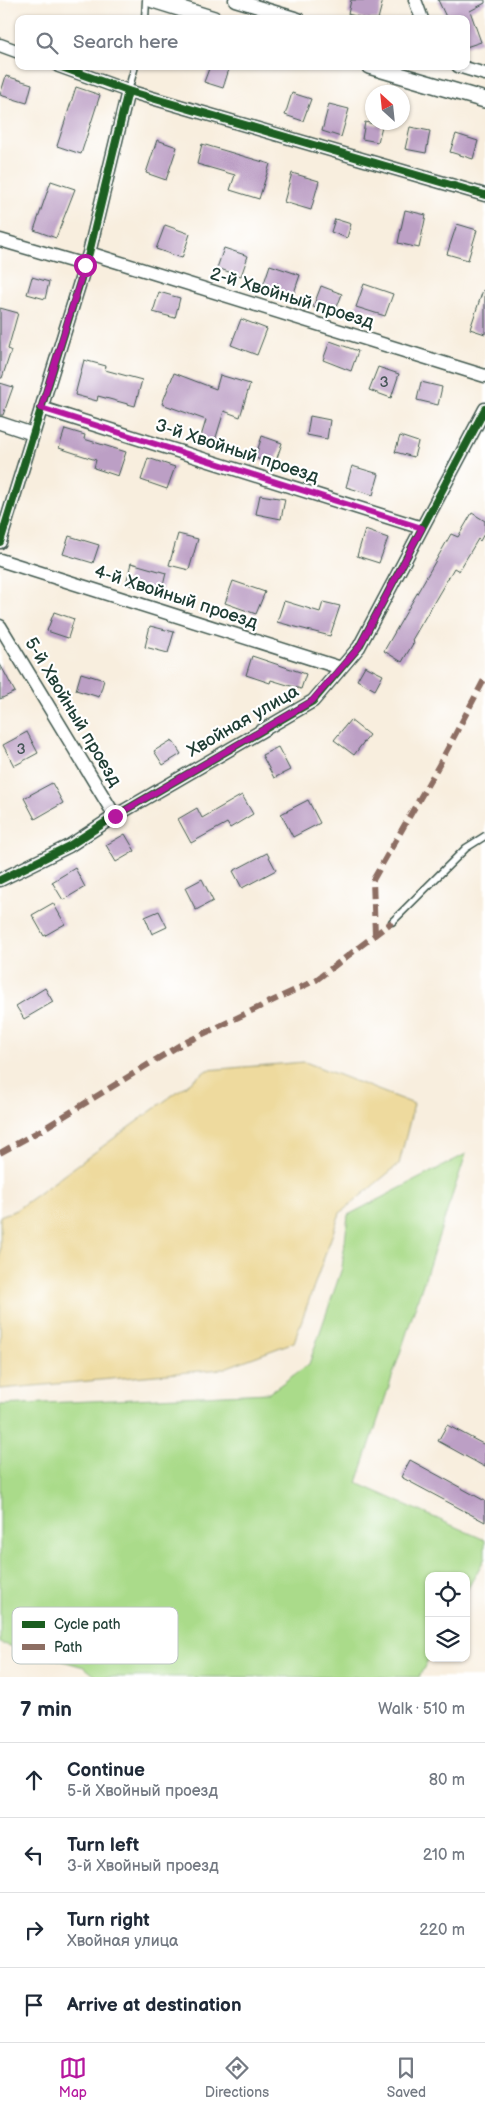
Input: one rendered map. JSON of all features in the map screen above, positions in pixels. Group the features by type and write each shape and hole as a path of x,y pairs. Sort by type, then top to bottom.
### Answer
{"street":[{"path":"153,0 201,15"},
{"path":"235,0 285,15"},
{"path":"414,0 420,15"},
{"path":"0,45 15,51"},
{"path":"70,70 128,91 485,195"},
{"path":"383,70 485,100"},
{"path":"470,70 485,74"},
{"path":"0,542 87,259 128,91"},
{"name":"2-й Хвойный проезд","path":"0,240 87,259 485,376"},
{"name":"3-й Хвойный проезд","path":"41,408 422,528"},
{"name":"Хвойная улица","path":"0,880 69,846 115,816 312,701 359,647 485,410"},
{"path":"0,423 33,434"},
{"name":"4-й Хвойный проезд","path":"0,560 341,668"},
{"name":"5-й Хвойный проезд","path":"0,626 115,816"}],"lane":[{"path":"145,15 146,0"},
{"path":"128,91 134,70"},
{"path":"392,922 466,848 485,836"}],"green space":[{"path":"466,1154 357,1483 485,1540 485,1558 470,1585 470,1572 425,1572 425,1662 427,1662 419,1677 97,1677 84,1667 74,1664 178,1664 178,1607 12,1607 12,1646 0,1643 0,1405 269,1393 309,1364 342,1268 348,1215"}],"sand":[{"path":"305,1062 414,1104 399,1164 340,1213 294,1342 222,1369 0,1389 0,1216 16,1210 207,1070"}],"building":[{"path":"351,0 383,0 379,15 348,14"},
{"path":"438,0 485,0 485,3 470,11 481,42 470,46 470,15 445,15"},
{"path":"208,70 229,70 223,88 204,82"},
{"path":"6,76 32,84 27,103 0,95"},
{"path":"76,87 100,95 81,154 57,146"},
{"path":"292,93 311,99 303,121 285,115"},
{"path":"329,104 349,109 341,137 322,131"},
{"path":"365,122 365,130 381,130 378,142 362,139"},
{"path":"410,127 430,131 426,153 405,149"},
{"path":"456,134 478,141 473,159 450,152"},
{"path":"157,140 177,147 166,180 146,173"},
{"path":"202,144 270,164 259,199 230,190 235,175 197,164"},
{"path":"292,173 319,181 311,210 284,202"},
{"path":"51,181 75,189 56,238 34,230"},
{"path":"405,210 426,215 419,248 398,243"},
{"path":"335,219 351,224 347,238 331,232"},
{"path":"457,224 477,230 468,260 447,254"},
{"path":"165,225 190,234 182,258 156,249"},
{"path":"224,248 248,256 241,276 217,268"},
{"path":"270,265 300,275 292,299 262,289"},
{"path":"32,277 49,282 45,299 27,294"},
{"path":"364,284 393,294 385,316 356,307"},
{"path":"321,286 342,294 334,315 313,307"},
{"path":"483,290 485,291 485,334 470,329"},
{"path":"159,292 180,298 175,318 153,312"},
{"path":"0,308 18,313 8,349 11,351 2,378 0,378"},
{"path":"241,319 267,329 257,355 231,345"},
{"path":"330,341 358,351 351,371 323,360"},
{"path":"84,360 106,366 105,370 142,380 135,406 98,396 97,401 75,395"},
{"path":"378,367 399,374 391,398 369,390"},
{"path":"174,373 216,389 220,375 250,384 240,417 224,411 214,444 200,440 206,420 162,404"},
{"path":"421,382 442,387 438,405 417,400"},
{"path":"0,383 13,387 3,415 0,415"},
{"path":"310,416 330,420 327,439 307,435"},
{"path":"65,429 85,435 84,439 126,452 118,476 94,468 96,460 59,448"},
{"path":"262,436 282,443 275,464 255,458"},
{"path":"400,436 418,442 414,457 395,452"},
{"path":"148,458 175,467 167,489 141,480"},
{"path":"352,466 379,474 373,495 346,487"},
{"path":"260,495 285,499 281,519 256,514"},
{"path":"472,513 485,521 485,532 480,541 478,539 459,571 454,568 412,640 414,642 402,662 384,651 451,534 458,537"},
{"path":"365,530 388,538 379,563 357,556"},
{"path":"178,534 198,539 189,570 169,565"},
{"path":"69,536 99,545 93,563 63,554"},
{"path":"131,563 166,573 161,594 126,584"},
{"path":"233,581 265,592 256,614 225,603"},
{"path":"284,601 320,612 323,602 340,606 330,636 277,622"},
{"path":"54,612 74,619 68,638 47,631"},
{"path":"150,626 174,632 168,653 145,647"},
{"path":"252,656 306,674 301,689 271,680 270,683 246,675"},
{"path":"0,664 15,692 0,699"},
{"path":"365,666 383,675 375,690 357,680"},
{"path":"81,673 104,680 99,697 76,690"},
{"path":"350,720 369,735 354,755 334,740"},
{"path":"27,732 38,753 14,766 3,745"},
{"path":"172,740 181,754 163,765 154,751"},
{"path":"278,747 290,770 274,778 262,755"},
{"path":"52,783 63,803 35,819 24,798"},
{"path":"242,795 253,814 230,828 227,823 191,843 178,819 197,808 202,818"},
{"path":"308,800 320,823 293,837 281,814"},
{"path":"125,834 135,851 116,862 106,845"},
{"path":"267,853 276,870 242,888 233,871"},
{"path":"75,868 85,887 63,900 52,882"},
{"path":"202,879 213,901 196,910 185,888"},
{"path":"53,903 65,924 44,936 32,915"},
{"path":"159,911 167,927 152,934 145,917"},
{"path":"45,988 53,1002 24,1019 16,1006"},
{"path":"447,1425 485,1445 485,1467 438,1441"},
{"path":"410,1460 485,1501 485,1522 401,1477"}],"marked path":[{"path":"375,934 373,880 439,765 485,678"},
{"path":"0,1153 43,1129 180,1045 316,980 392,922"}],"cycle path":[{"path":"70,70 128,91 485,195"},
{"path":"0,542 89,253 128,91"},
{"path":"0,880 69,846 115,816 313,701 359,647 485,409"}],"route":[{"path":"85,265 41,408 422,528 359,647 312,701 115,816"}]}
